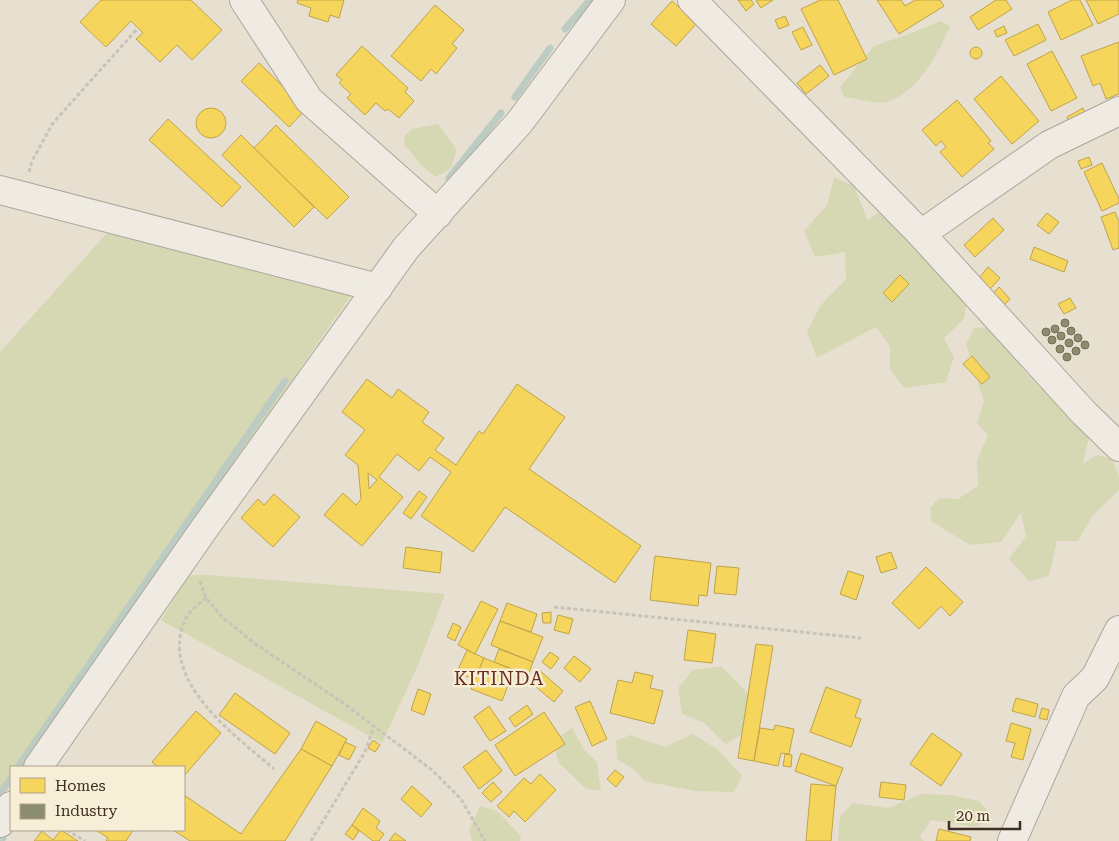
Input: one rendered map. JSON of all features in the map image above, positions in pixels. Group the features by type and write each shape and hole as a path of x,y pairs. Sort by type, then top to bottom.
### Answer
{"street":[{"path":"244,0 309,100 438,214"},
{"path":"39,766 204,529 406,248 519,123 611,0"},
{"path":"692,0 921,234 1084,413 1119,447"},
{"path":"921,234 1049,145 1119,111"},
{"path":"11,193 378,288"},
{"path":"1012,841 1076,696 1094,678 1119,630"},
{"path":"0,823 10,808"}],"path":[{"path":"11,193 32,161 53,123 138,28"},
{"path":"198,576 206,598 223,618 257,645 374,726 432,770 461,799 484,841"},
{"path":"206,598 185,619 179,641 182,664 190,684 222,724 274,769"},
{"path":"554,607 861,638"},
{"path":"311,841 365,752 374,726"},
{"path":"69,831 85,841"}],"green space":[{"path":"940,21 950,26 945,37 926,71 908,90 898,97 883,103 845,97 840,87 874,46"},
{"path":"438,124 457,150 451,168 436,177 423,167 404,144 405,135 412,129"},
{"path":"834,177 854,186 868,221 883,208 967,300 964,319 944,338 954,357 946,382 904,388 890,369 890,347 876,327 817,358 807,331 821,305 846,279 845,252 815,257 804,231 827,205"},
{"path":"108,232 354,291 24,766 10,766 10,786 0,801 0,352"},
{"path":"993,327 1024,371 1089,437 1083,463 1097,455 1112,459 1119,477 1119,490 1092,516 1078,541 1057,541 1049,576 1029,581 1009,559 1026,536 1021,513 1001,542 970,545 931,521 930,508 939,498 958,499 978,486 977,460 988,435 977,423 984,402 966,344 974,328"},
{"path":"189,575 210,575 445,594 419,663 382,743 161,620"},
{"path":"721,666 757,703 749,731 726,744 704,723 682,714 678,688 693,670"},
{"path":"572,728 584,750 597,762 601,791 586,789 558,762 554,740"},
{"path":"693,734 717,749 742,776 734,792 695,791 644,781 636,771 617,759 616,741 630,735 665,747"},
{"path":"922,794 950,795 979,801 993,818 976,827 931,820 920,836 924,841 838,841 840,816 853,803 888,808"},
{"path":"480,806 497,811 521,836 520,841 472,841 469,830"}],"building: Homes":[{"path":"101,0 191,0 222,30 192,60 177,45 160,62 136,39 143,33 131,21 106,47 80,22"},
{"path":"298,0 344,0 339,18 330,15 328,22 309,16 311,8 297,3"},
{"path":"738,0 751,0 754,4 746,11"},
{"path":"756,0 773,0 761,8"},
{"path":"820,0 838,0 867,59 834,75 801,9"},
{"path":"877,0 901,0 905,6 915,0 940,0 944,6 899,34"},
{"path":"996,0 1006,0 1012,9 978,30 970,17"},
{"path":"1072,0 1080,0 1093,25 1061,40 1048,12"},
{"path":"1086,0 1119,0 1119,14 1098,24"},
{"path":"672,1 697,23 676,46 651,24"},
{"path":"435,5 464,30 452,44 457,48 436,74 431,69 421,81 391,56"},
{"path":"785,16 789,25 779,29 775,20"},
{"path":"1038,24 1046,40 1014,56 1005,40"},
{"path":"1004,26 1007,33 997,37 994,31"},
{"path":"803,27 812,45 801,50 792,32"},
{"path":"1119,42 1119,94 1106,99 1100,83 1093,86 1081,56"},
{"path":"362,46 408,88 405,92 414,101 399,118 388,109 385,111 376,103 365,115 347,98 351,94 339,83 342,80 336,75"},
{"path":"976,47 982,53 976,59 970,53"},
{"path":"1052,51 1077,98 1051,111 1027,64"},
{"path":"259,63 306,109 289,127 241,81"},
{"path":"820,65 829,76 806,94 797,83"},
{"path":"1001,76 1039,121 1012,144 974,99"},
{"path":"957,100 991,141 988,143 994,149 962,177 940,152 946,147 941,141 936,146 922,130"},
{"path":"211,108 222,112 226,123 222,134 211,138 200,134 196,123 200,112"},
{"path":"1083,108 1087,117 1070,125 1067,117"},
{"path":"168,119 241,187 222,207 149,140"},
{"path":"276,125 349,197 327,219 254,148"},
{"path":"241,135 314,207 294,227 222,155"},
{"path":"1089,157 1092,165 1081,169 1078,161"},
{"path":"1102,163 1119,199 1119,203 1102,211 1084,172"},
{"path":"1115,212 1119,222 1119,248 1113,250 1101,217"},
{"path":"1047,213 1059,222 1049,234 1037,225"},
{"path":"993,218 1004,230 975,257 964,245"},
{"path":"1034,247 1068,261 1064,272 1030,259"},
{"path":"988,267 1000,278 990,289 979,278"},
{"path":"900,275 909,284 892,302 883,293"},
{"path":"999,287 1010,299 1004,305 993,294"},
{"path":"1070,298 1076,308 1064,314 1058,304"},
{"path":"972,356 990,377 982,384 963,364"},
{"path":"367,379 392,398 398,389 429,412 422,422 444,438 435,450 456,465 479,431 483,434 517,384 565,417 529,469 641,546 615,583 505,507 473,552 421,516 451,472 430,457 419,471 397,454 379,477 403,497 362,546 324,515 343,493 356,505 361,499 358,465 345,455 365,430 342,412","holes":["368,473 377,480 369,489"]},
{"path":"419,491 427,497 411,519 403,513"},
{"path":"274,494 300,517 273,547 241,518 258,499 264,505"},
{"path":"406,547 442,552 440,573 403,568"},
{"path":"891,552 897,568 881,573 876,557"},
{"path":"655,556 711,563 707,596 699,595 698,606 650,600"},
{"path":"717,566 739,568 736,595 714,593"},
{"path":"926,567 963,602 950,616 941,606 919,629 892,603"},
{"path":"848,571 864,576 856,600 840,594"},
{"path":"481,601 498,609 475,654 458,645"},
{"path":"507,603 537,614 531,632 500,621"},
{"path":"551,612 551,623 543,623 542,613"},
{"path":"558,615 573,619 569,634 554,630"},
{"path":"500,621 543,637 533,662 491,645"},
{"path":"453,623 461,627 455,641 447,637"},
{"path":"688,630 716,634 712,663 684,660"},
{"path":"756,644 773,646 754,761 738,758"},
{"path":"499,649 533,662 528,675 494,662"},
{"path":"467,650 484,658 475,680 457,672"},
{"path":"550,652 559,658 551,669 542,662"},
{"path":"574,656 591,669 580,682 564,668"},
{"path":"484,658 514,670 502,701 471,689"},
{"path":"539,670 563,691 554,702 529,681"},
{"path":"635,672 653,676 650,688 663,691 654,724 610,713 618,680 632,683"},
{"path":"826,687 861,700 855,717 861,719 851,747 810,732"},
{"path":"418,689 431,694 424,715 411,710"},
{"path":"235,693 290,733 275,754 219,715"},
{"path":"1016,698 1038,704 1035,717 1012,711"},
{"path":"590,701 607,739 592,746 575,707"},
{"path":"527,705 533,714 515,727 509,718"},
{"path":"489,706 506,731 490,741 474,717"},
{"path":"1042,708 1049,710 1047,720 1039,718"},
{"path":"196,711 221,733 185,775 185,766 157,766 152,762"},
{"path":"544,712 565,744 515,776 495,745"},
{"path":"316,721 347,739 332,766 301,749"},
{"path":"1011,723 1031,729 1023,760 1011,757 1015,743 1006,741"},
{"path":"775,725 794,729 789,754 781,753 778,766 754,761 760,728 774,730"},
{"path":"932,733 962,754 941,786 910,764"},
{"path":"373,740 380,745 375,752 368,748"},
{"path":"345,742 356,747 349,760 339,755"},
{"path":"301,749 332,766 285,841 190,841 175,831 185,831 185,796 241,834"},
{"path":"486,750 502,771 479,789 463,767"},
{"path":"801,753 843,768 836,786 795,771"},
{"path":"785,754 792,755 791,767 783,766"},
{"path":"615,770 624,777 616,787 607,779"},
{"path":"540,774 556,790 525,822 514,811 509,817 497,806 524,778 531,784"},
{"path":"493,782 502,792 491,802 482,793"},
{"path":"881,782 906,785 904,800 879,797"},
{"path":"811,784 836,786 831,841 806,841"},
{"path":"412,786 432,804 421,817 401,799"},
{"path":"363,808 380,821 376,828 384,834 379,841 373,841 352,825"},
{"path":"352,825 359,831 353,840 345,834"},
{"path":"939,829 971,837 970,841 936,841"},
{"path":"42,831 53,840 60,831 63,831 78,841 34,841"},
{"path":"98,831 132,831 126,841 106,841 108,838"},
{"path":"395,833 406,841 389,841"}],"building: Industry":[{"path":"1065,319 1069,323 1065,327 1061,323"},
{"path":"1055,325 1059,329 1055,333 1051,329"},
{"path":"1071,327 1075,331 1071,335 1067,331"},
{"path":"1046,328 1050,332 1046,336 1042,332"},
{"path":"1061,332 1065,336 1061,340 1057,336"},
{"path":"1078,334 1082,338 1078,342 1074,338"},
{"path":"1052,336 1056,340 1052,344 1048,340"},
{"path":"1069,339 1073,343 1069,347 1065,343"},
{"path":"1085,341 1089,345 1085,349 1081,345"},
{"path":"1060,345 1064,349 1060,353 1056,349"},
{"path":"1076,347 1080,351 1076,355 1072,351"},
{"path":"1067,353 1071,357 1067,361 1063,357"}],"waterway":[{"path":"565,29 590,0"},
{"path":"515,97 550,48"},
{"path":"449,178 501,113"},
{"path":"19,766 285,381"},
{"path":"0,794 10,779"}],"district":[{"name":"KITINDA","path":"499,678"}]}
